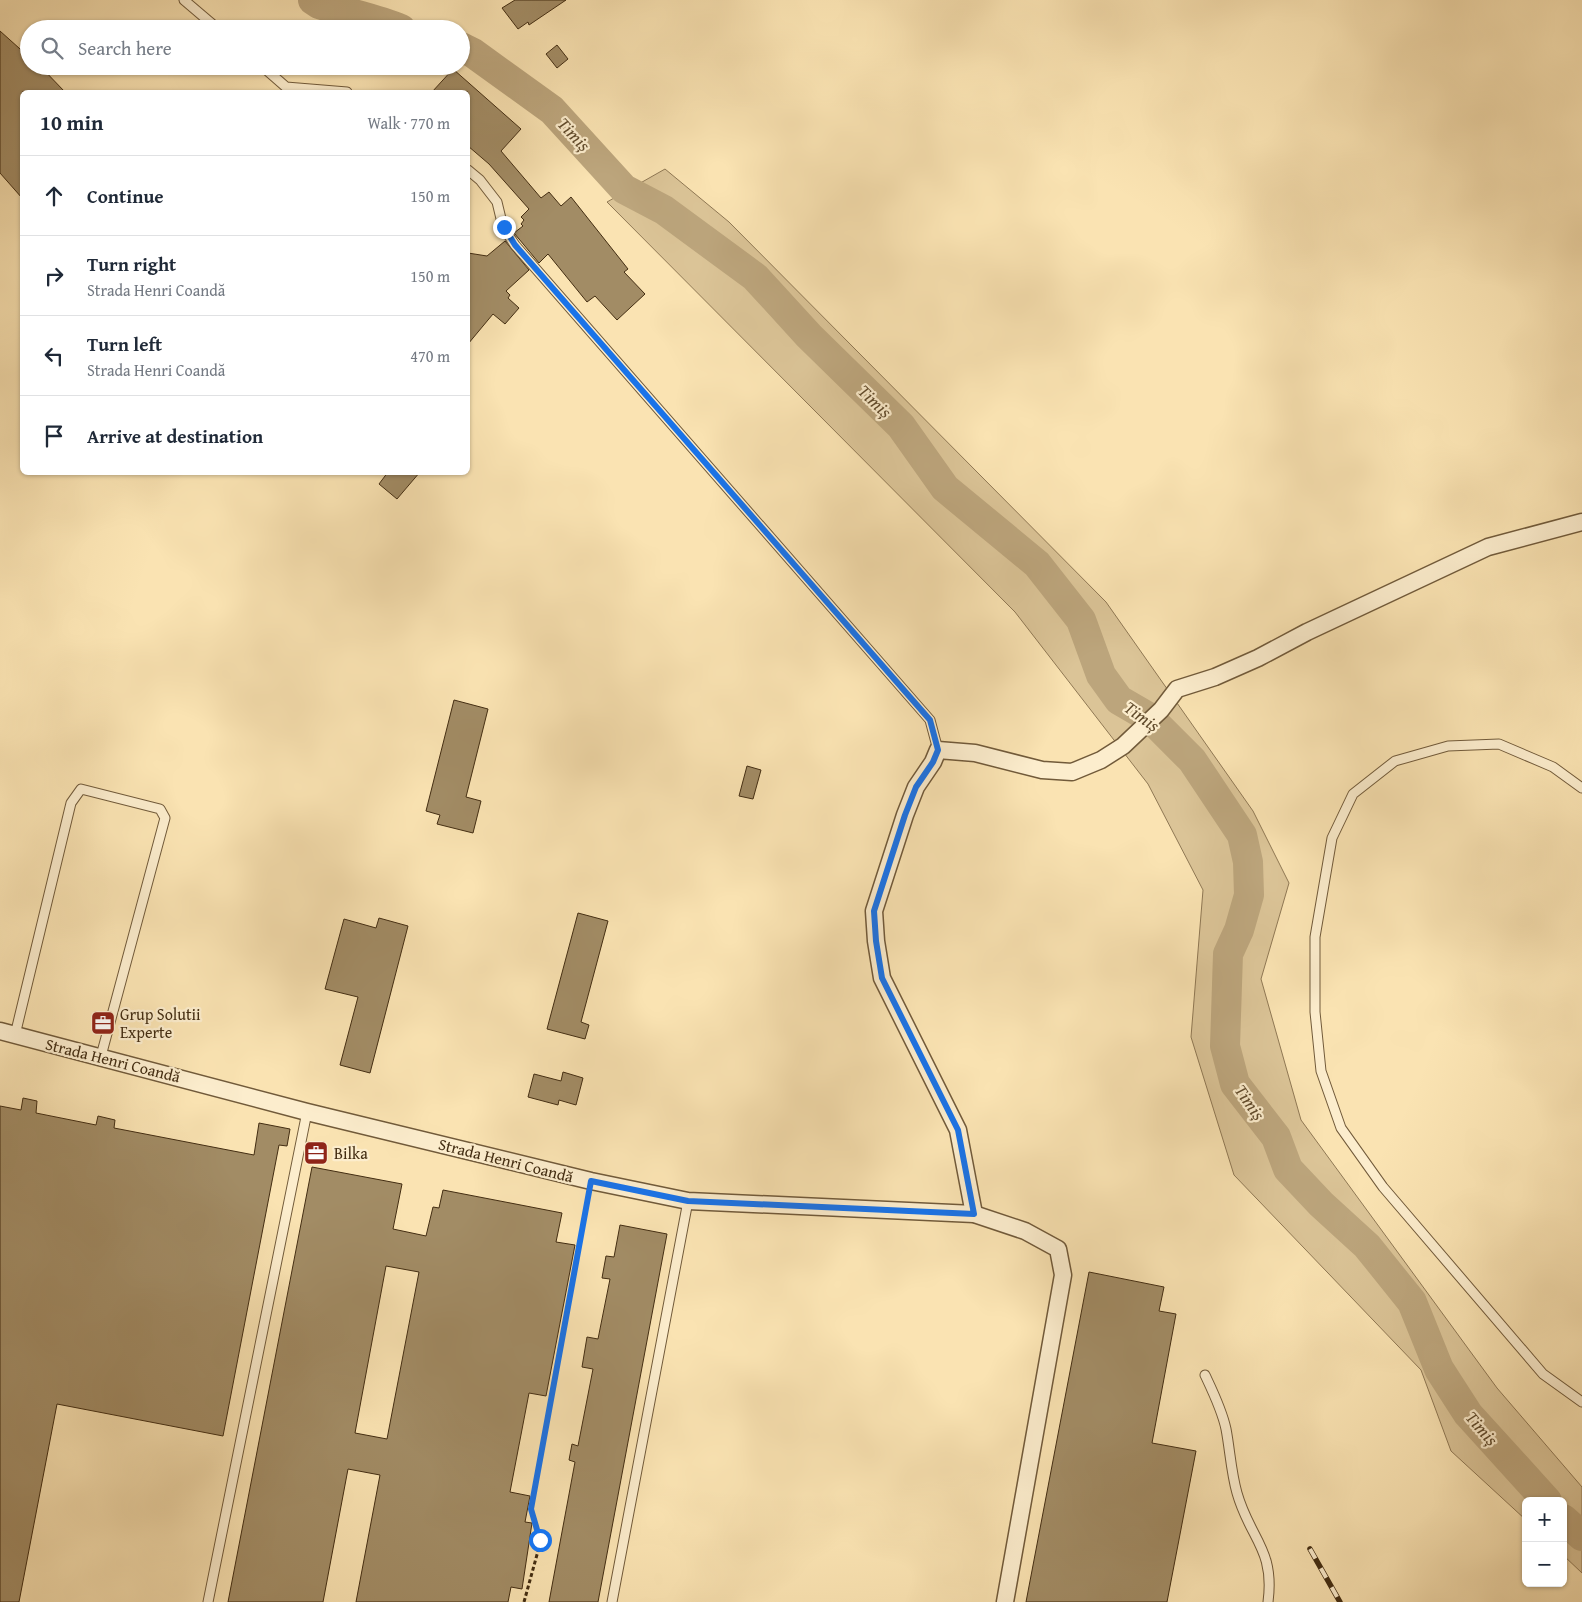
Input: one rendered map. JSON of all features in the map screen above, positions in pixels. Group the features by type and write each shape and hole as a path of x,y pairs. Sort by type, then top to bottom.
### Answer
{"street":[{"path":"974,1214 958,1130 882,978 876,941 874,911 916,787 933,762 938,750 975,753 1042,770 1072,772 1101,760 1124,746 1161,710 1177,689 1214,677 1258,658 1307,632 1488,548 1582,522"},
{"name":"Strada Henri Coandă","path":"8,1034 100,1056 307,1112 591,1181 688,1201 974,1214 1025,1231 1058,1249 1063,1274 1005,1602"}],"lane":[{"path":"184,0 207,20"},
{"path":"272,75 286,87 323,90"},
{"path":"470,172 480,180 497,202 504,227 515,245 930,720 938,750"},
{"path":"1582,788 1553,767 1498,744 1448,746 1395,760 1353,794 1332,838 1315,937 1315,1012 1322,1071 1340,1128 1382,1187 1543,1374 1582,1402"},
{"path":"8,1034 71,802 81,789 160,809 165,818 100,1056"},
{"path":"208,1602 307,1112"},
{"path":"612,1602 688,1201"},
{"path":"1205,1375 1225,1427 1236,1492 1242,1509 1264,1550 1269,1567 1268,1602"}],"path":[{"path":"524,1602 540,1540 531,1509 591,1181"}],"shaded area":[{"path":"665,169 729,222 1106,602 1253,811 1289,883 1261,979 1301,1120 1497,1388 1582,1487 1582,1573 1567,1559 1567,1497 1522,1497 1522,1516 1451,1451 1421,1370 1234,1175 1191,1037 1203,890 1148,784 1015,612 607,202"}],"building":[{"path":"515,0 566,0 529,25 528,22 518,29 502,8"},
{"path":"0,31 20,49 20,75 49,75 63,90 20,90 20,196 0,173"},
{"path":"557,45 568,59 557,68 546,54"},
{"path":"448,75 460,75 521,129 501,151 541,198 549,192 561,206 571,197 628,269 624,272 645,294 617,320 595,296 587,302 548,254 539,263 514,233 523,226 521,224 524,220 521,217 529,209 489,164 470,148 470,90 434,90"},
{"path":"505,241 529,270 506,291 510,295 508,298 519,308 505,324 493,314 470,342 470,253 487,256"},
{"path":"386,475 417,475 397,499 379,484"},
{"path":"454,700 488,709 466,797 481,801 473,833 437,824 440,815 426,811"},
{"path":"747,766 761,770 753,799 739,796"},
{"path":"578,913 608,921 581,1022 589,1025 585,1039 547,1029"},
{"path":"379,918 408,926 370,1073 340,1065 358,997 325,989 344,919 376,928"},
{"path":"563,1072 583,1078 576,1105 559,1100 558,1105 528,1097 534,1074 561,1081"},
{"path":"23,1098 37,1101 36,1113 96,1125 98,1116 115,1120 114,1128 254,1155 259,1123 290,1129 287,1146 279,1145 223,1436 57,1404 19,1602 0,1602 0,1106 21,1110"},
{"path":"312,1167 402,1184 393,1229 426,1236 433,1207 439,1208 443,1190 562,1213 556,1242 575,1245 546,1396 529,1393 510,1492 530,1496 525,1522 532,1523 522,1589 511,1587 508,1602 356,1602 380,1475 348,1469 323,1602 228,1602","holes":["386,1266 419,1272 387,1439 355,1433"]},
{"path":"620,1225 667,1234 598,1602 549,1602 575,1462 569,1460 572,1444 578,1446 593,1369 582,1367 587,1337 598,1339 610,1279 602,1278 606,1256 614,1257"},
{"path":"1089,1272 1164,1287 1159,1311 1176,1314 1152,1443 1196,1451 1167,1602 1026,1602"}],"waterway":[{"name":"Timiș","path":"313,0 319,4 374,20"},
{"name":"Timiș","path":"470,52 552,110 624,189 664,210 755,277 809,336 901,426 945,488 1037,564 1081,620 1101,675 1119,700 1150,718 1192,760 1242,835 1248,862 1249,895 1239,930 1228,954 1225,1046 1235,1084 1276,1137 1288,1169 1321,1204 1367,1246 1412,1302 1439,1369 1468,1414 1543,1497"},
{"name":"Timiș","path":"1567,1523 1582,1536"}],"railway":[{"path":"1310,1549 1340,1602"}],"place":[{"name":"Grup Solutii Experte","path":"103,1023"},
{"name":"Bilka","path":"316,1153"}],"route":[{"path":"504,227 515,245 930,720 938,750 933,762 916,787 905,815 874,911 876,941 882,978 958,1130 974,1214 688,1201 591,1181 531,1509 540,1540"}]}
